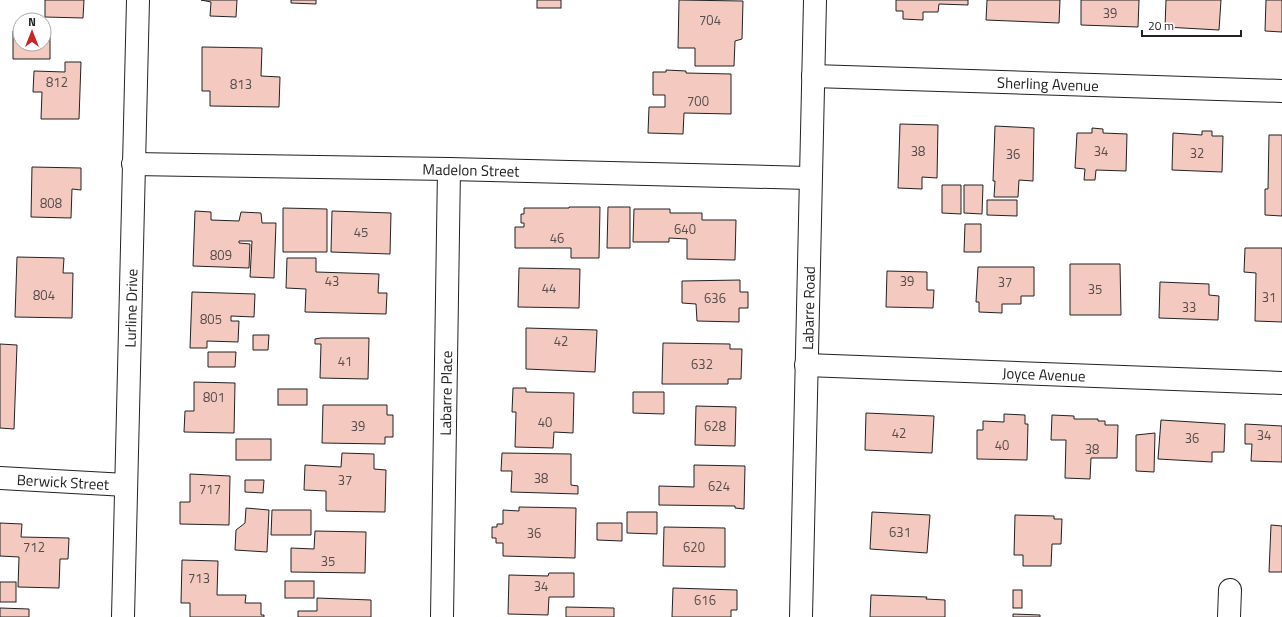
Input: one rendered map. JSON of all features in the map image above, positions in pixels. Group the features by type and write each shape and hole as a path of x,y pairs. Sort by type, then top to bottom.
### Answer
{"street":[{"name":"Lurline Drive","path":"123,617 138,0"},
{"name":"Labarre Road","path":"801,617 815,0"},
{"name":"Sherling Avenue","path":"813,76 1282,91"},
{"name":"Madelon Street","path":"133,164 449,169 810,178"},
{"name":"Labarre Place","path":"442,617 449,169"},
{"name":"Joyce Avenue","path":"806,365 1282,383"},
{"name":"Berwick Street","path":"0,478 126,485"},
{"path":"1229,617 1230,590"}],"building":[{"path":"45,0 84,0 83,18 52,17 52,12 45,12"},
{"path":"201,0 237,0 236,17 210,16 211,2"},
{"path":"291,0 316,0 316,4 291,3"},
{"path":"537,0 561,0 561,8 537,8"},
{"path":"679,0 743,1 742,39 735,41 734,66 695,66 695,48 678,48"},
{"path":"896,0 968,0 968,5 939,4 938,12 923,12 923,20 903,19 903,11 896,11"},
{"path":"987,0 1060,0 1059,23 986,20"},
{"path":"1081,0 1139,0 1138,27 1081,25"},
{"path":"1166,0 1221,0 1219,30 1165,27"},
{"path":"1266,0 1282,0 1282,32 1265,31"},
{"path":"202,47 262,48 261,76 280,77 279,107 210,106 210,91 202,91"},
{"path":"13,52 50,52 50,59 13,59"},
{"path":"65,62 81,62 79,119 41,119 42,92 33,92 34,71 65,72"},
{"path":"666,70 686,71 686,73 731,74 731,114 684,113 683,134 648,133 649,107 665,107 665,95 653,95 653,72 666,72"},
{"path":"900,124 938,125 937,178 922,177 922,189 898,188"},
{"path":"995,126 1034,128 1033,181 1019,180 1018,197 994,197 995,181 993,181"},
{"path":"1092,128 1103,129 1103,133 1127,134 1126,171 1096,170 1095,180 1084,180 1085,169 1075,168 1077,133 1092,133"},
{"path":"1202,131 1212,131 1212,136 1223,136 1222,172 1172,170 1173,133 1202,135"},
{"path":"1269,135 1282,135 1282,216 1265,215 1265,189 1268,189"},
{"path":"32,167 81,168 81,190 72,189 71,218 31,217"},
{"path":"942,185 961,185 961,214 942,213"},
{"path":"964,185 983,185 982,214 964,213"},
{"path":"987,200 1017,200 1017,216 987,215"},
{"path":"600,207 599,258 571,258 571,248 515,248 515,227 524,227 524,223 521,223 521,214 524,214 524,208"},
{"path":"608,207 630,207 630,248 607,248"},
{"path":"283,208 327,209 327,252 283,252"},
{"path":"634,209 670,209 670,213 702,213 702,220 736,220 735,260 687,259 687,239 669,238 669,242 633,242"},
{"path":"195,211 211,212 211,220 239,221 241,212 261,213 262,223 276,223 274,278 250,277 252,241 239,241 239,243 250,244 249,268 193,266"},
{"path":"332,211 391,213 390,254 331,252"},
{"path":"965,224 981,224 981,252 964,252"},
{"path":"1245,248 1282,248 1282,322 1255,321 1256,273 1244,272"},
{"path":"17,257 64,258 63,273 73,273 72,318 15,317"},
{"path":"287,258 316,258 316,272 379,274 378,293 387,293 386,314 305,312 306,289 286,288"},
{"path":"1070,264 1120,264 1121,315 1070,315"},
{"path":"978,267 1034,267 1034,296 1021,296 1021,304 1002,304 1002,313 979,312 979,302 976,302"},
{"path":"519,268 580,269 579,308 518,307"},
{"path":"887,271 927,272 927,290 934,290 933,308 886,307"},
{"path":"740,280 740,292 748,292 748,308 739,308 739,322 697,321 696,304 682,303 682,281"},
{"path":"1160,282 1209,284 1209,295 1219,296 1218,320 1159,318"},
{"path":"192,292 255,294 254,317 231,316 231,321 239,321 238,342 207,341 207,348 190,348"},
{"path":"526,328 597,330 595,372 526,369"},
{"path":"253,335 269,335 268,350 253,350"},
{"path":"369,338 368,379 320,378 321,344 315,344 315,339"},
{"path":"663,343 730,344 730,349 742,349 741,379 728,379 728,384 662,384"},
{"path":"0,344 17,345 14,429 0,428"},
{"path":"208,352 236,352 235,367 208,367"},
{"path":"194,382 235,383 234,433 184,432 185,411 194,411"},
{"path":"513,388 526,388 526,392 574,393 573,433 554,432 553,448 515,447 516,412 512,412"},
{"path":"278,389 307,389 307,405 278,405"},
{"path":"633,392 664,392 664,414 633,413"},
{"path":"323,405 387,405 387,415 393,415 393,437 385,437 385,444 322,443"},
{"path":"696,406 736,407 735,446 695,445"},
{"path":"866,413 934,416 932,453 865,450"},
{"path":"1004,414 1025,415 1025,424 1028,424 1027,460 977,459 977,430 983,430 983,421 1004,422"},
{"path":"1052,415 1074,416 1074,419 1098,419 1098,421 1105,421 1105,425 1118,425 1117,458 1091,458 1090,479 1065,478 1066,440 1051,440"},
{"path":"1161,420 1225,424 1224,452 1212,452 1212,462 1158,459"},
{"path":"1245,424 1282,426 1282,462 1251,461 1252,444 1245,444"},
{"path":"1155,433 1154,472 1136,471 1136,435"},
{"path":"236,439 271,439 271,460 236,460"},
{"path":"342,453 374,454 374,469 386,470 385,512 326,511 326,491 304,490 305,465 341,467"},
{"path":"502,453 571,454 571,485 578,486 578,494 511,492 512,471 501,471"},
{"path":"694,465 745,466 744,509 735,508 735,506 659,505 659,486 694,487"},
{"path":"190,474 230,476 229,525 180,524 180,502 190,502"},
{"path":"245,480 264,480 263,493 245,492"},
{"path":"519,507 576,508 575,558 503,556 503,543 496,543 496,538 492,538 492,527 497,527 497,524 503,524 503,510 519,511"},
{"path":"246,508 269,510 267,552 235,550 236,530 245,523"},
{"path":"272,510 311,510 311,535 271,535"},
{"path":"627,512 657,512 657,534 627,533"},
{"path":"872,512 930,515 927,553 870,549"},
{"path":"1015,515 1054,516 1054,519 1062,519 1061,544 1052,544 1051,566 1023,566 1023,555 1014,555"},
{"path":"0,523 22,524 21,537 69,538 68,559 60,559 59,588 18,587 19,557 0,556"},
{"path":"597,523 622,523 622,541 597,540"},
{"path":"1271,525 1282,526 1282,572 1269,572"},
{"path":"664,527 725,528 725,567 663,566"},
{"path":"315,531 366,532 365,573 291,572 291,548 314,549"},
{"path":"182,560 218,561 217,595 246,595 245,603 261,603 261,615 264,615 264,617 190,617 190,603 181,603"},
{"path":"549,573 574,573 574,597 549,597 548,615 508,614 509,575 548,576"},
{"path":"285,581 314,581 314,598 285,598"},
{"path":"0,582 16,582 16,602 0,602"},
{"path":"673,588 737,590 737,610 731,610 731,617 672,617"},
{"path":"1013,590 1022,590 1022,608 1013,608"},
{"path":"871,595 927,597 926,599 945,600 945,617 870,617"},
{"path":"317,598 371,600 371,617 298,617 298,611 317,611"},
{"path":"566,607 614,608 614,617 566,617"},
{"path":"0,608 29,609 29,617 0,617"},
{"path":"1013,614 1040,615 1040,617 1013,617"}]}
